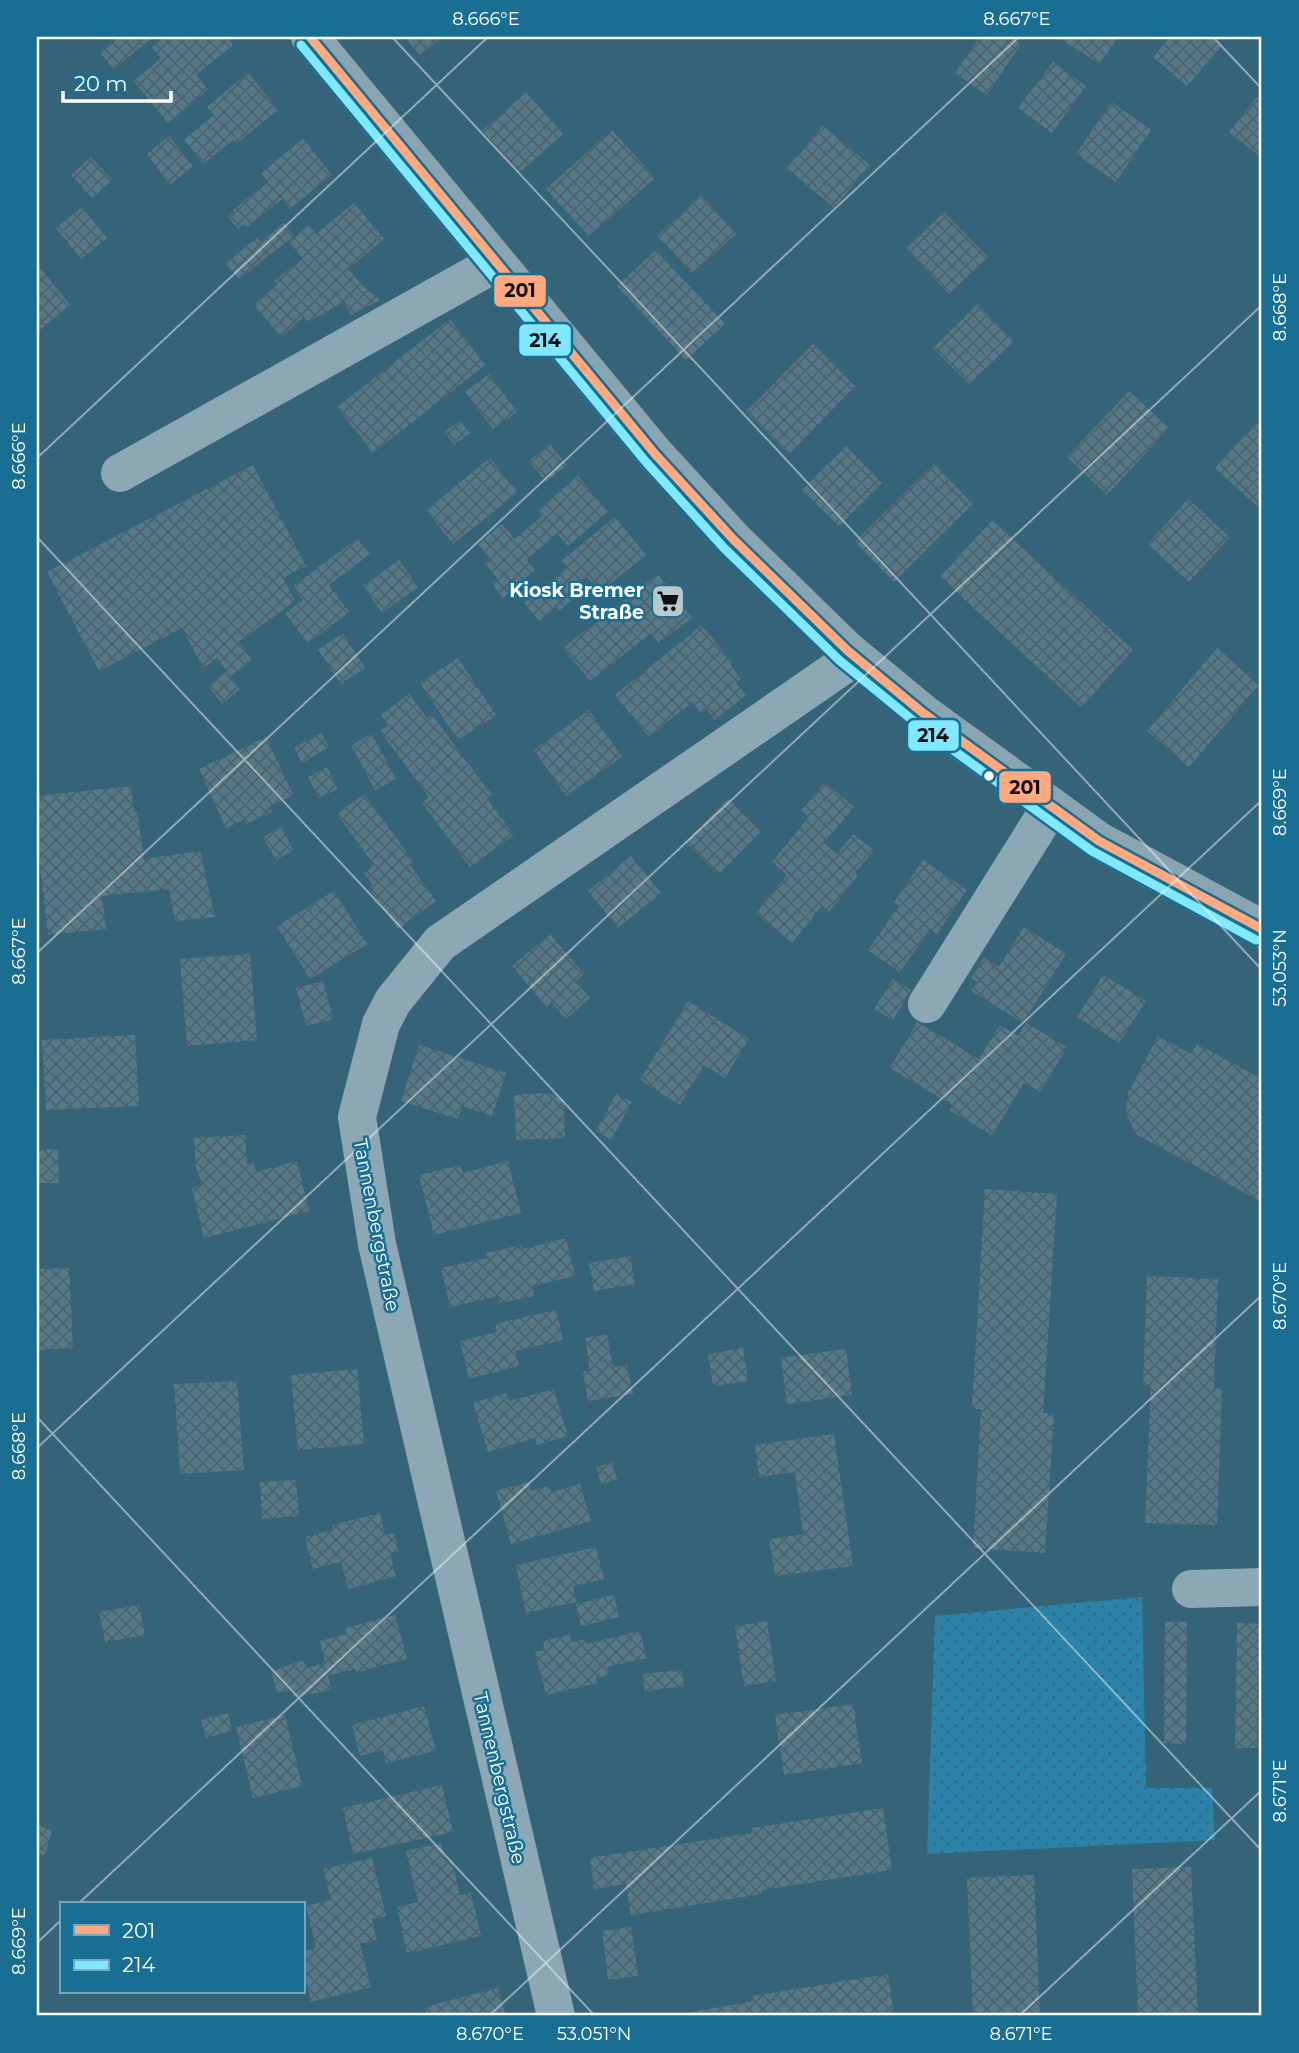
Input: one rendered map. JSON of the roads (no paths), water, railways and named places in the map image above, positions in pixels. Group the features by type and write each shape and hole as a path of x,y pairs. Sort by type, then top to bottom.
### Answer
{"main road":[{"path":"310,37 656,454 724,529 855,657 923,713 1099,841 1262,929"}],"street":[{"path":"120,473 496,263"},
{"name":"Tannenbergstraße","path":"556,2016 377,1244 357,1117 381,1024 393,1001 440,943 855,657"},
{"path":"927,1004 1051,806"},
{"path":"1191,1589 1262,1587"}],"place":[{"name":"Kiosk Bremer Straße","path":"668,601"}]}
